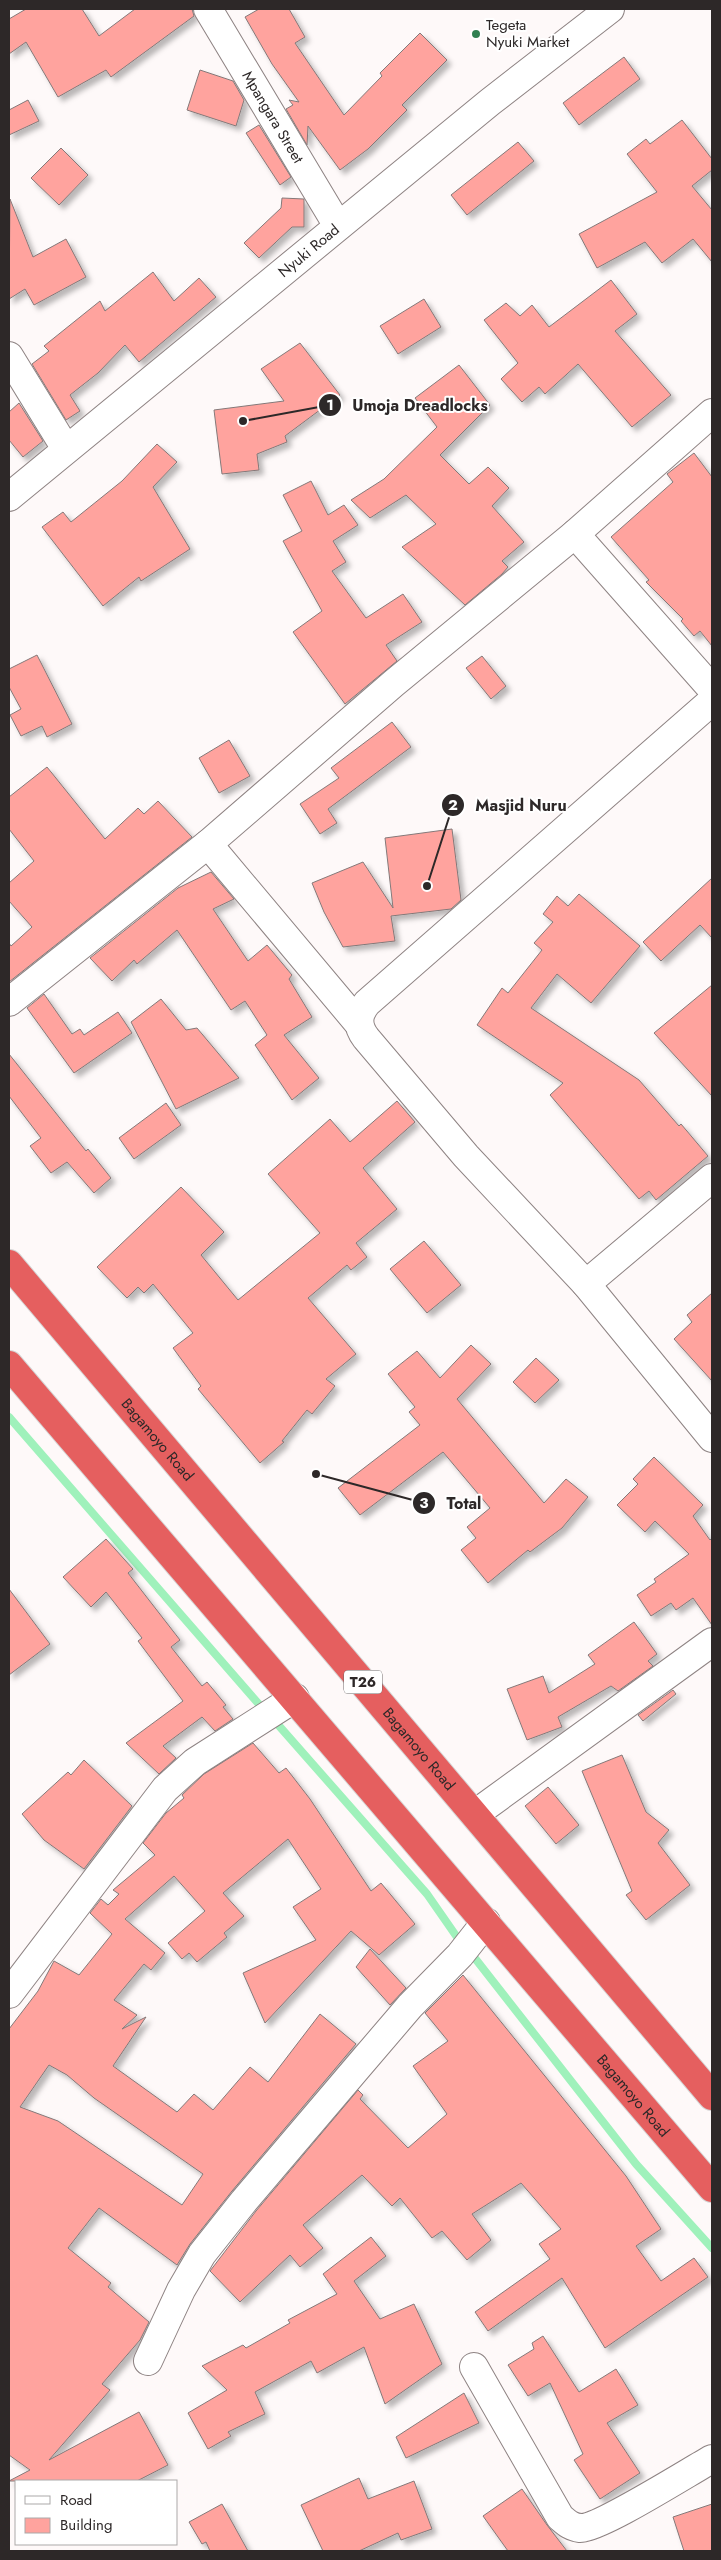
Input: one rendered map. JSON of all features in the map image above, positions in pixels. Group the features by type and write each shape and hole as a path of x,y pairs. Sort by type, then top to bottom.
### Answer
{"highway":[{"name":"Bagamoyo Road","path":"9,1264 712,2096"},
{"name":"Bagamoyo Road","path":"9,1366 295,1698 712,2188"}],"street":[{"name":"Mpangara Street","path":"208,9 338,226"},
{"name":"Nyuki Road","path":"9,497 490,102 610,9"},
{"path":"9,356 66,449"},
{"path":"9,1002 208,844 394,683 575,534 712,413"},
{"path":"575,534 712,688"},
{"path":"359,1024 362,1009 367,1003 712,702"},
{"path":"208,844 359,1024 366,1038 466,1156 586,1284 712,1438"},
{"path":"586,1284 712,1178"},
{"path":"475,1814 712,1642"},
{"path":"9,1994 74,1905 171,1782 195,1762 295,1698"},
{"path":"148,2361 189,2274 220,2231 398,2020 460,1955 486,1922"},
{"path":"474,2367 560,2517 571,2526 582,2528 606,2519 712,2459"}],"building":[{"path":"26,9 82,9 99,36 135,9 192,9 194,16 111,77 106,70 58,97 26,42 9,54 9,19"},
{"path":"259,9 289,9 305,37 295,43 344,115 382,76 380,73 420,33 447,60 402,105 407,110 368,149 340,170 308,126 307,145 286,109 293,105 289,100 299,102 272,64 245,17"},
{"path":"624,57 640,79 579,125 563,103"},
{"path":"200,70 233,81 244,100 236,126 187,110"},
{"path":"28,100 39,121 9,135 9,110"},
{"path":"682,120 712,159 712,170 692,186 712,210 712,262 693,239 662,263 645,242 597,268 579,234 657,192 627,154 646,139 650,144"},
{"path":"259,125 291,177 280,185 246,133"},
{"path":"518,142 534,161 467,215 451,195"},
{"path":"61,148 88,175 59,205 31,178"},
{"path":"282,198 304,199 304,227 292,227 259,258 244,243 281,208"},
{"path":"10,199 33,257 66,239 86,277 34,305 25,289 9,299"},
{"path":"153,272 174,301 199,278 216,297 139,362 125,345 98,373 70,395 80,411 66,420 32,364 49,351 44,346 100,301 105,311"},
{"path":"611,280 637,314 615,331 671,395 632,427 578,364 545,394 539,387 522,402 501,379 518,363 484,320 506,303 520,316 532,305 549,327"},
{"path":"424,299 441,327 398,354 380,326"},
{"path":"300,343 340,395 285,436 287,442 257,454 259,470 222,474 214,410 284,401 261,369"},
{"path":"459,365 490,405 440,455 469,484 488,467 509,488 492,506 524,542 502,561 508,567 502,574 465,605 402,547 436,524 406,495 370,518 351,500 384,479 437,427 415,398"},
{"path":"19,403 43,441 23,457 9,440 9,412"},
{"path":"157,444 177,462 153,487 190,549 141,581 139,577 103,606 42,527 63,512 71,522 122,481"},
{"path":"694,453 712,477 712,646 700,631 694,636 681,621 683,619 646,582 649,580 611,537 673,482 667,474"},
{"path":"311,481 328,515 344,505 358,525 333,541 346,562 332,571 366,618 403,594 422,622 386,645 397,661 345,704 293,632 322,611 283,541 302,531 283,495"},
{"path":"37,655 72,724 47,737 42,726 21,736 10,715 21,709 9,687 9,669"},
{"path":"482,656 506,686 491,699 466,668"},
{"path":"392,722 411,747 328,809 337,823 320,834 300,804 339,778 331,768"},
{"path":"229,740 250,776 219,793 199,758"},
{"path":"47,767 105,839 138,808 144,814 158,801 192,837 9,982 9,943 11,946 32,927 9,901 9,883 34,861 9,829 9,797"},
{"path":"452,829 461,900 451,909 391,916 395,941 343,947 324,912 312,883 363,862 393,908 385,838"},
{"path":"211,872 234,899 213,909 248,961 267,945 292,975 289,979 312,1017 284,1035 319,1078 292,1100 255,1045 267,1035 245,1001 231,1010 177,930 137,964 134,960 112,981 90,958 178,888"},
{"path":"712,878 712,938 700,925 661,961 643,942"},
{"path":"579,894 640,946 591,1003 557,974 531,1008 639,1080 679,1126 681,1124 708,1156 656,1200 649,1191 639,1199 550,1095 563,1083 477,1025 502,988 508,993 542,950 534,943 553,922 543,914 557,896 568,906"},
{"path":"712,985 712,1096 654,1033"},
{"path":"44,994 72,1034 80,1029 84,1035 118,1012 132,1033 74,1073 27,1008"},
{"path":"161,999 186,1030 197,1028 239,1078 176,1109 131,1022"},
{"path":"9,1054 86,1151 88,1149 111,1178 94,1193 67,1162 51,1173 30,1146 41,1138 9,1096"},
{"path":"397,1101 415,1122 363,1168 397,1209 356,1243 367,1257 351,1270 347,1265 308,1298 356,1354 326,1379 335,1386 312,1414 307,1410 282,1441 284,1442 260,1463 198,1389 201,1386 173,1348 193,1333 153,1284 144,1293 138,1287 127,1298 97,1267 181,1187 224,1232 201,1255 238,1300 320,1233 268,1174 330,1119 350,1142"},
{"path":"166,1103 181,1125 134,1159 119,1138"},
{"path":"424,1241 461,1285 427,1313 390,1269"},
{"path":"712,1293 712,1381 674,1339 692,1322 687,1315"},
{"path":"471,1345 491,1364 457,1399 544,1503 566,1479 588,1497 562,1528 530,1552 528,1550 488,1583 461,1550 476,1538 467,1527 490,1508 443,1452 360,1515 338,1488 420,1425 409,1412 415,1407 388,1374 417,1351 440,1378"},
{"path":"536,1358 559,1380 535,1403 513,1382"},
{"path":"654,1457 703,1505 693,1516 710,1540 712,1538 712,1625 693,1598 676,1610 671,1603 651,1616 637,1595 656,1582 654,1579 689,1554 655,1521 645,1532 617,1505 638,1484 633,1479"},
{"path":"106,1539 133,1569 128,1573 180,1640 171,1647 202,1686 207,1682 226,1705 223,1707 233,1719 215,1731 202,1717 163,1746 176,1758 159,1774 126,1743 183,1701 138,1641 142,1638 106,1592 91,1607 63,1577"},
{"path":"9,1589 50,1644 9,1675"},
{"path":"634,1622 657,1654 648,1661 653,1666 618,1691 611,1686 558,1717 562,1727 527,1740 507,1689 543,1676 549,1693 595,1664 588,1655"},
{"path":"673,1690 676,1694 643,1721 638,1715"},
{"path":"253,1743 279,1773 286,1768 310,1799 371,1891 381,1883 415,1924 379,1955 351,1931 265,2023 243,1973 316,1940 293,1907 321,1889 288,1839 223,1893 244,1916 224,1933 227,1937 197,1962 189,1953 182,1959 168,1943 205,1911 174,1876 125,1919 165,1953 151,1970 144,1964 114,2000 137,2015 122,2029 146,2017 113,2066 177,2112 194,2094 213,2110 250,2067 268,2082 320,2014 356,2044 232,2191 190,2244 177,2265 99,2208 68,2248 111,2283 108,2287 149,2322 140,2340 102,2384 110,2390 49,2460 139,2412 168,2465 139,2480 9,2481 30,2470 9,2455 9,2029 38,1991 54,1961 79,1975 112,1934 90,1913 101,1899 108,1905 119,1894 113,1890 155,1855 143,1843 166,1813 184,1798 182,1795 204,1774","holes":["49,2065 67,2075 94,2098 203,2174 182,2205 58,2121 20,2107"]},
{"path":"622,1755 646,1812 669,1830 658,1843 690,1885 646,1920 626,1895 632,1891 582,1771"},
{"path":"84,1760 132,1806 84,1869 44,1840 22,1814 68,1772 71,1775"},
{"path":"548,1787 579,1825 556,1844 525,1806"},
{"path":"370,1949 406,1988 390,2005 356,1967"},
{"path":"463,1975 626,2176 661,2229 636,2246 661,2281 694,2258 708,2277 605,2348 562,2278 488,2331 475,2312 550,2259 539,2244 561,2229 521,2183 472,2214 491,2240 467,2260 442,2231 432,2238 400,2198 392,2206 362,2175 303,2225 323,2248 300,2267 290,2255 240,2302 210,2271 256,2211 358,2090 363,2095 360,2099 408,2148 447,2114 413,2066 448,2041 425,2013"},
{"path":"371,2237 386,2256 354,2281 380,2319 414,2304 442,2364 385,2404 364,2347 317,2373 311,2361 255,2392 265,2414 228,2432 231,2436 208,2449 188,2413 227,2390 202,2366 243,2345 246,2348 290,2323 288,2320 337,2294 323,2274"},
{"path":"543,2336 579,2392 616,2369 638,2405 607,2423 640,2473 600,2499 574,2460 583,2454 550,2383 528,2396 508,2365 534,2349 532,2343"},
{"path":"464,2393 479,2423 406,2458 396,2437"},
{"path":"359,2478 368,2499 414,2481 432,2529 401,2540 398,2533 359,2551 323,2551 301,2505"},
{"path":"522,2489 567,2551 508,2551 483,2516"},
{"path":"222,2504 248,2551 210,2551 206,2542 202,2544 189,2522"},
{"path":"712,2504 712,2551 684,2551 673,2517"}],"waterway":[{"path":"9,1417 263,1709"},
{"path":"273,1719 427,1894 459,1940"},
{"path":"474,1957 636,2164 712,2248"}],"place":[{"name":"Tegeta Nyuki Market","path":"476,34"},
{"name":"Umoja Dreadlocks","path":"243,421"},
{"name":"Masjid Nuru","path":"427,886"},
{"name":"Total","path":"316,1474"}]}
